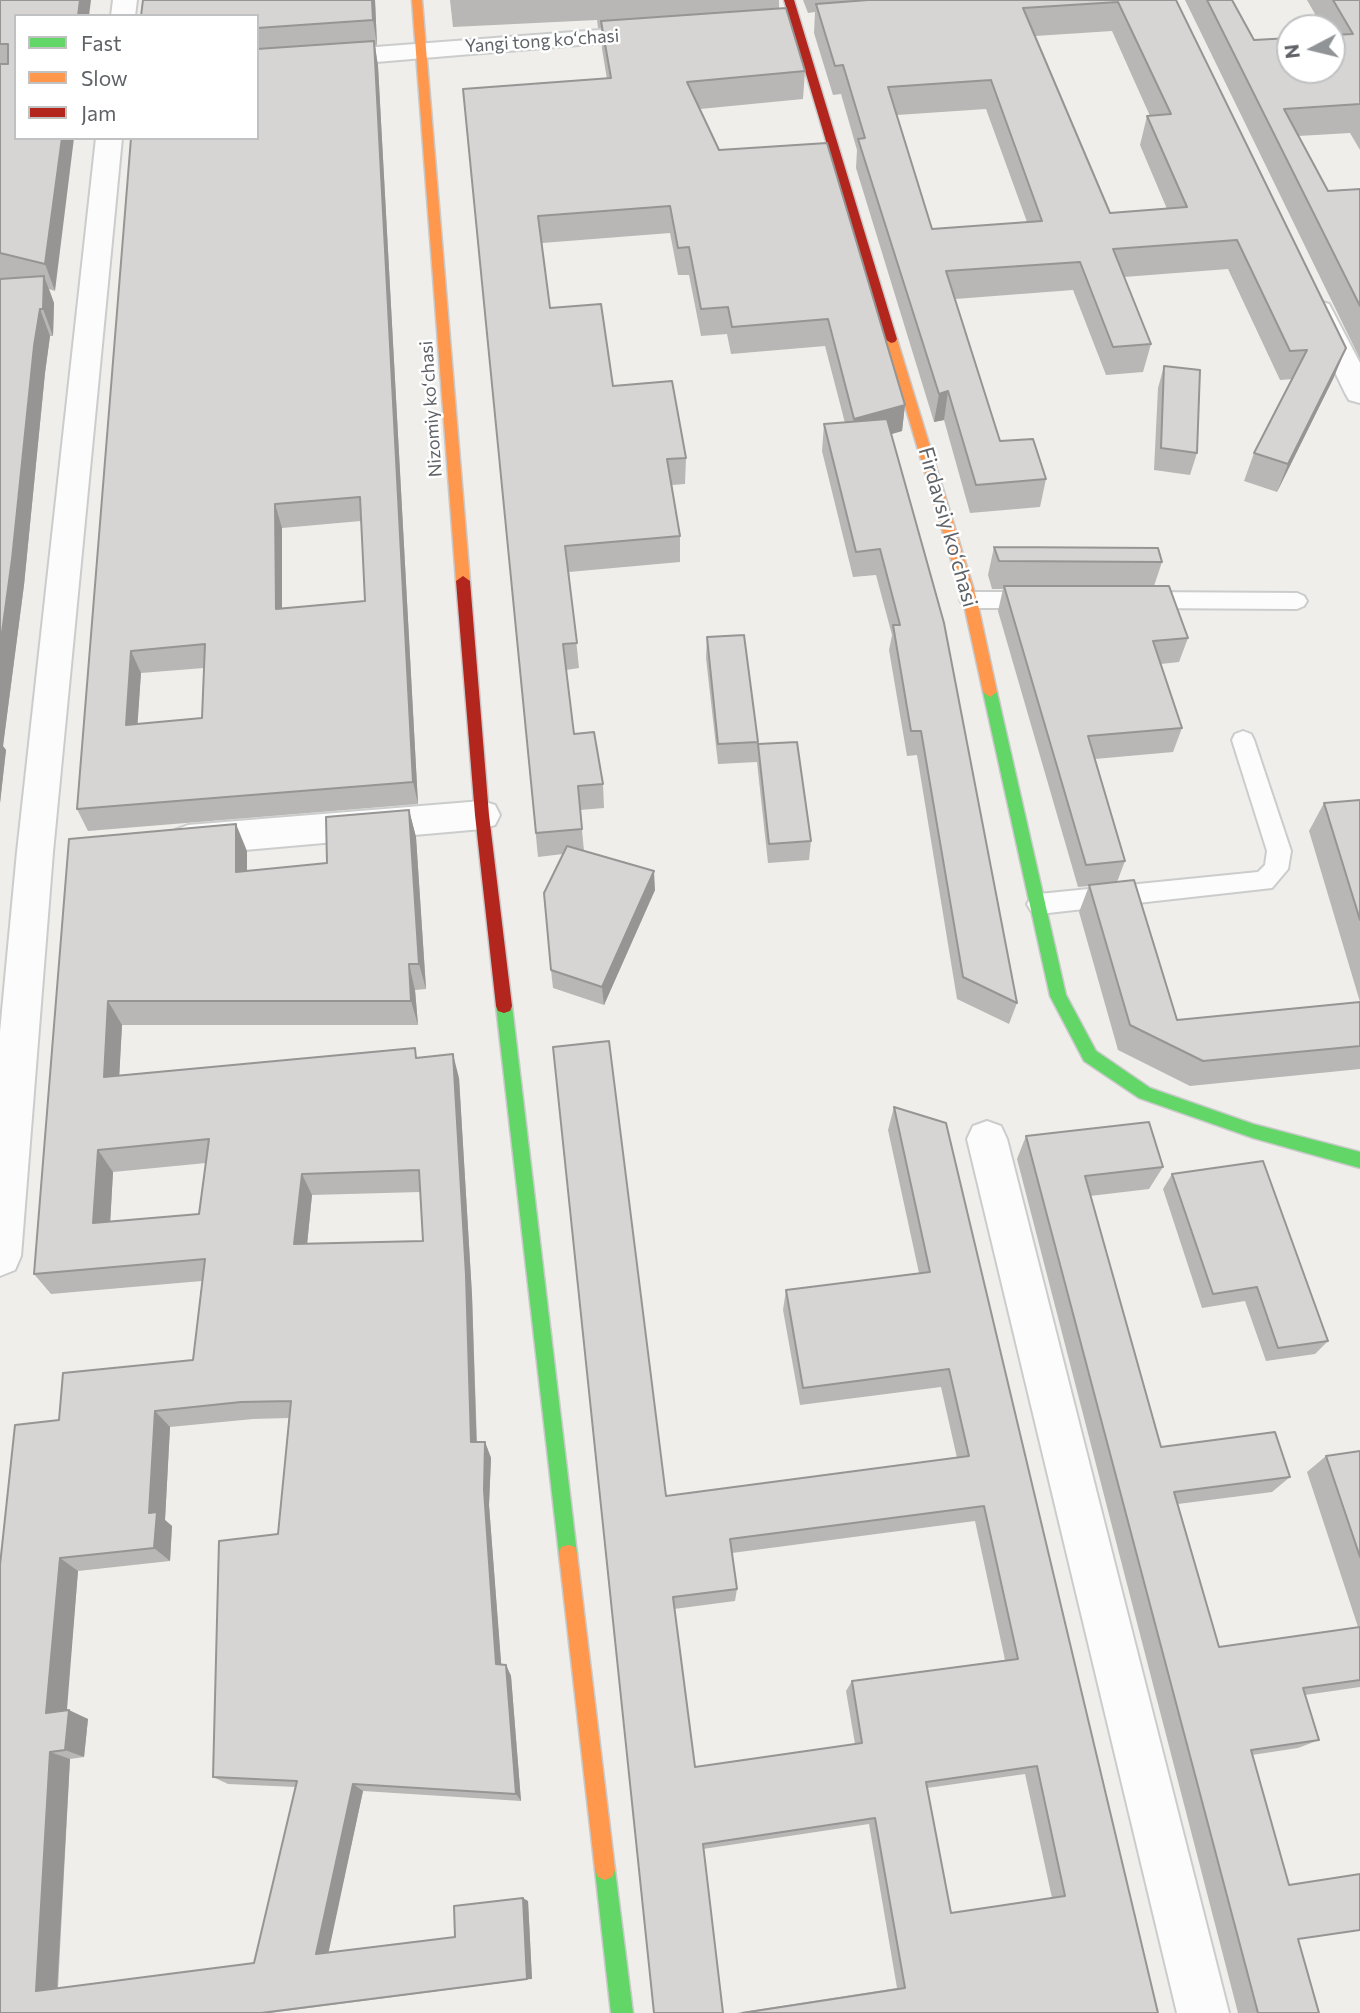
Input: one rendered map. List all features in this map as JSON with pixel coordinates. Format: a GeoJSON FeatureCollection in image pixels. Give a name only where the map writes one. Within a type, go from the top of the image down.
{"type":"FeatureCollection","features":[{"type":"Feature","properties":{"kind":"street","name":"Nizomiy koʻchasi"},"geometry":{"type":"LineString","coordinates":[[417,0],[482,815],[622,2013]]}},
{"type":"Feature","properties":{"kind":"street"},"geometry":{"type":"LineString","coordinates":[[768,24],[792,11],[824,20]]}},
{"type":"Feature","properties":{"kind":"street","name":"Firdavsiy koʻchasi"},"geometry":{"type":"LineString","coordinates":[[792,11],[970,600],[1058,996],[1090,1056],[1145,1093],[1252,1131],[1360,1160]]}},
{"type":"Feature","properties":{"kind":"street","name":"Yangi tong koʻchasi"},"geometry":{"type":"LineString","coordinates":[[259,64],[672,32]]}},
{"type":"Feature","properties":{"kind":"street"},"geometry":{"type":"LineString","coordinates":[[0,1256],[49,851],[109,140]]}},
{"type":"Feature","properties":{"kind":"street"},"geometry":{"type":"LineString","coordinates":[[1310,290],[1360,393]]}},
{"type":"Feature","properties":{"kind":"street"},"geometry":{"type":"LineString","coordinates":[[157,842],[482,815]]}},
{"type":"Feature","properties":{"kind":"street"},"geometry":{"type":"LineString","coordinates":[[987,1139],[1203,2013]]}},
{"type":"Feature","properties":{"kind":"lane"},"geometry":{"type":"LineString","coordinates":[[970,600],[1052,600]]}},
{"type":"Feature","properties":{"kind":"lane"},"geometry":{"type":"LineString","coordinates":[[1120,600],[1297,601]]}},
{"type":"Feature","properties":{"kind":"lane"},"geometry":{"type":"LineString","coordinates":[[1039,904],[1264,881],[1276,869],[1279,851],[1243,740]]}},
{"type":"Feature","properties":{"kind":"building"},"geometry":{"type":"Polygon","coordinates":[[[0,0],[80,0],[78,14],[14,14],[14,140],[62,140],[45,264],[0,253],[0,64],[8,64],[8,44],[0,44],[0,0]]]}},
{"type":"Feature","properties":{"kind":"building"},"geometry":{"type":"Polygon","coordinates":[[[143,0],[372,0],[373,20],[259,28],[259,14],[141,14],[143,0]]]}},
{"type":"Feature","properties":{"kind":"building"},"geometry":{"type":"Polygon","coordinates":[[[868,0],[1176,0],[1346,348],[1288,464],[1254,453],[1307,350],[1290,351],[1237,240],[1113,249],[1151,344],[1113,347],[1080,262],[946,271],[1000,441],[1033,439],[1046,479],[976,485],[948,391],[939,394],[858,139],[865,138],[843,65],[835,66],[816,4],[868,0]],[[1118,2],[1023,8],[1110,213],[1187,207],[1147,116],[1171,114],[1118,2]],[[991,80],[888,87],[932,229],[1042,221],[991,80]]]}},
{"type":"Feature","properties":{"kind":"building"},"geometry":{"type":"Polygon","coordinates":[[[1207,0],[1232,0],[1254,40],[1276,39],[1276,84],[1346,84],[1346,34],[1353,34],[1346,22],[1346,14],[1341,14],[1333,0],[1360,0],[1360,104],[1284,109],[1328,191],[1360,189],[1360,306],[1207,0]]]}},
{"type":"Feature","properties":{"kind":"building"},"geometry":{"type":"Polygon","coordinates":[[[786,8],[805,71],[687,82],[719,150],[827,143],[905,405],[854,419],[828,319],[732,327],[728,307],[701,309],[689,247],[678,248],[670,206],[538,216],[550,308],[601,304],[613,386],[672,381],[686,458],[667,459],[680,536],[565,546],[577,643],[563,644],[574,734],[594,732],[603,784],[578,786],[582,829],[536,833],[463,89],[611,78],[601,21],[786,8]]]}},
{"type":"Feature","properties":{"kind":"building"},"geometry":{"type":"Polygon","coordinates":[[[374,41],[413,782],[77,809],[131,140],[259,140],[259,49],[374,41]],[[360,497],[275,504],[276,609],[365,601],[360,497]],[[205,644],[131,651],[126,725],[202,718],[205,644]]]}},
{"type":"Feature","properties":{"kind":"building"},"geometry":{"type":"Polygon","coordinates":[[[44,276],[43,309],[40,309],[34,346],[0,647],[0,279],[44,276]]]}},
{"type":"Feature","properties":{"kind":"building"},"geometry":{"type":"Polygon","coordinates":[[[1164,366],[1200,370],[1197,453],[1161,448],[1164,366]]]}},
{"type":"Feature","properties":{"kind":"building"},"geometry":{"type":"Polygon","coordinates":[[[887,419],[944,623],[1017,1003],[963,977],[921,731],[911,731],[893,625],[900,625],[880,549],[856,552],[824,424],[887,419]]]}},
{"type":"Feature","properties":{"kind":"building"},"geometry":{"type":"Polygon","coordinates":[[[994,547],[1158,548],[1162,562],[999,561],[994,547]]]}},
{"type":"Feature","properties":{"kind":"building"},"geometry":{"type":"Polygon","coordinates":[[[1004,586],[1169,586],[1188,638],[1153,641],[1182,728],[1088,736],[1125,861],[1086,865],[1004,586]]]}},
{"type":"Feature","properties":{"kind":"building"},"geometry":{"type":"Polygon","coordinates":[[[744,635],[758,742],[718,744],[707,637],[744,635]]]}},
{"type":"Feature","properties":{"kind":"building"},"geometry":{"type":"Polygon","coordinates":[[[797,742],[811,841],[769,844],[758,744],[797,742]]]}},
{"type":"Feature","properties":{"kind":"building"},"geometry":{"type":"Polygon","coordinates":[[[1360,800],[1360,920],[1324,803],[1360,800]]]}},
{"type":"Feature","properties":{"kind":"building"},"geometry":{"type":"Polygon","coordinates":[[[409,810],[419,964],[409,964],[411,1001],[108,1001],[104,1077],[415,1048],[416,1058],[453,1054],[466,1275],[471,1442],[485,1442],[484,1490],[496,1664],[506,1665],[516,1794],[353,1784],[316,1954],[455,1937],[454,1906],[523,1898],[527,1979],[261,2013],[0,2013],[0,1565],[15,1425],[59,1420],[63,1373],[193,1360],[205,1259],[34,1274],[69,839],[236,824],[236,872],[327,863],[326,817],[409,810]],[[209,1139],[98,1150],[93,1223],[199,1214],[209,1139]],[[419,1170],[302,1174],[294,1244],[423,1241],[419,1170]],[[291,1401],[241,1402],[155,1411],[149,1513],[157,1512],[154,1548],[60,1558],[46,1713],[69,1710],[65,1750],[50,1752],[36,1991],[254,1963],[297,1781],[213,1777],[219,1541],[278,1534],[291,1401]]]}},
{"type":"Feature","properties":{"kind":"building"},"geometry":{"type":"Polygon","coordinates":[[[567,846],[654,871],[602,987],[551,970],[544,893],[567,846]]]}},
{"type":"Feature","properties":{"kind":"building"},"geometry":{"type":"Polygon","coordinates":[[[1134,880],[1177,1020],[1360,1002],[1360,1046],[1203,1061],[1130,1025],[1089,885],[1134,880]]]}},
{"type":"Feature","properties":{"kind":"building"},"geometry":{"type":"Polygon","coordinates":[[[609,1041],[666,1496],[969,1456],[949,1369],[803,1388],[786,1290],[930,1272],[894,1107],[946,1123],[1158,2013],[742,2013],[905,1988],[875,1818],[703,1844],[723,2013],[654,2013],[553,1047],[609,1041]],[[984,1506],[730,1539],[737,1589],[673,1597],[695,1767],[862,1743],[852,1681],[1018,1659],[984,1506]],[[1037,1766],[926,1782],[951,1913],[1065,1896],[1037,1766]]]}},
{"type":"Feature","properties":{"kind":"building"},"geometry":{"type":"Polygon","coordinates":[[[1149,1122],[1163,1167],[1085,1176],[1161,1447],[1275,1432],[1290,1477],[1174,1492],[1219,1647],[1360,1627],[1360,1680],[1303,1688],[1319,1740],[1251,1750],[1289,1885],[1360,1874],[1360,1930],[1298,1939],[1319,2013],[1258,2013],[1026,1136],[1149,1122]]]}},
{"type":"Feature","properties":{"kind":"building"},"geometry":{"type":"Polygon","coordinates":[[[1263,1161],[1328,1341],[1278,1348],[1257,1287],[1213,1294],[1172,1174],[1263,1161]]]}},
{"type":"Feature","properties":{"kind":"building"},"geometry":{"type":"Polygon","coordinates":[[[1360,1451],[1360,1557],[1326,1456],[1360,1451]]]}},
{"type":"Feature","properties":{"kind":"traffic: fast"},"geometry":{"type":"LineString","coordinates":[[990,692],[1058,996],[1090,1056],[1145,1093],[1253,1131],[1360,1160]]}},
{"type":"Feature","properties":{"kind":"traffic: fast"},"geometry":{"type":"LineString","coordinates":[[504,1006],[568,1554]]}},
{"type":"Feature","properties":{"kind":"traffic: fast"},"geometry":{"type":"LineString","coordinates":[[605,1870],[622,2013]]}},
{"type":"Feature","properties":{"kind":"traffic: slow"},"geometry":{"type":"LineString","coordinates":[[417,0],[463,581]]}},
{"type":"Feature","properties":{"kind":"traffic: slow"},"geometry":{"type":"LineString","coordinates":[[891,339],[970,600],[990,692]]}},
{"type":"Feature","properties":{"kind":"traffic: slow"},"geometry":{"type":"LineString","coordinates":[[568,1554],[605,1870]]}},
{"type":"Feature","properties":{"kind":"traffic: jam"},"geometry":{"type":"LineString","coordinates":[[789,0],[891,339]]}},
{"type":"Feature","properties":{"kind":"traffic: jam"},"geometry":{"type":"LineString","coordinates":[[463,581],[482,815],[504,1006]]}}]}
